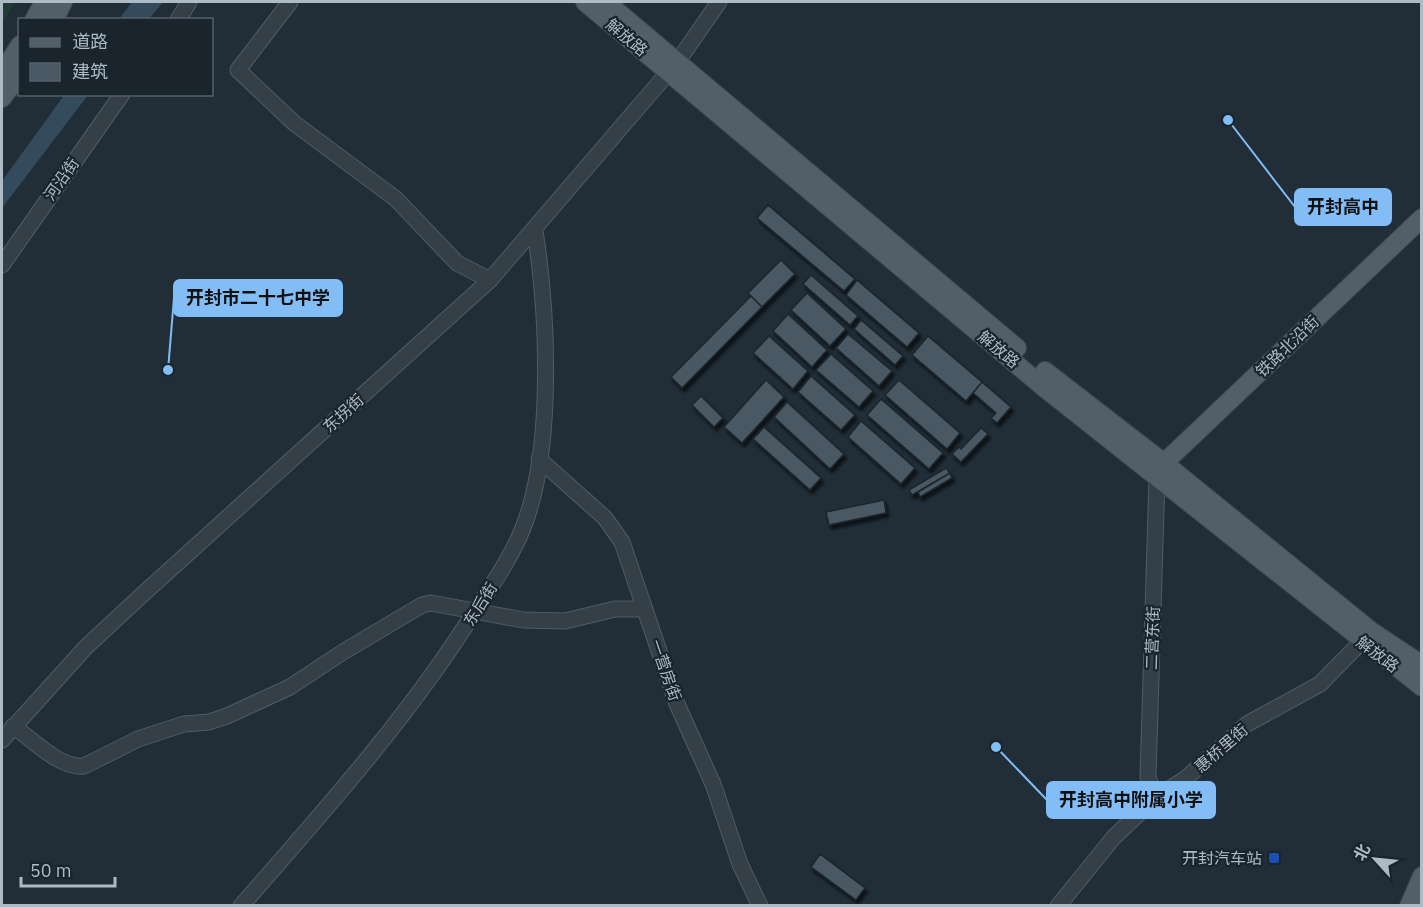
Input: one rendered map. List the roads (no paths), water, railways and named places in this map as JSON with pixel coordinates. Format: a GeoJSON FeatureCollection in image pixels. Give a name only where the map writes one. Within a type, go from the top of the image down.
{"type":"FeatureCollection","features":[{"type":"Feature","properties":{"kind":"main road"},"geometry":{"type":"LineString","coordinates":[[35,18],[44,2]]}},
{"type":"Feature","properties":{"kind":"main road"},"geometry":{"type":"LineString","coordinates":[[55,18],[63,2]]}},
{"type":"Feature","properties":{"kind":"main road","name":"解放路"},"geometry":{"type":"LineString","coordinates":[[585,2],[673,67]]}},
{"type":"Feature","properties":{"kind":"main road","name":"解放路"},"geometry":{"type":"LineString","coordinates":[[606,2],[673,67],[1047,390],[1161,470],[1367,637],[1422,687]]}},
{"type":"Feature","properties":{"kind":"main road"},"geometry":{"type":"LineString","coordinates":[[2,73],[18,48]]}},
{"type":"Feature","properties":{"kind":"main road"},"geometry":{"type":"LineString","coordinates":[[2,98],[18,77]]}},
{"type":"Feature","properties":{"kind":"main road","name":"铁路北沿街"},"geometry":{"type":"LineString","coordinates":[[1161,470],[1422,218]]}},
{"type":"Feature","properties":{"kind":"main road","name":"解放路"},"geometry":{"type":"LineString","coordinates":[[1367,637],[1422,665]]}},
{"type":"Feature","properties":{"kind":"main road"},"geometry":{"type":"LineString","coordinates":[[1409,906],[1422,876]]}},
{"type":"Feature","properties":{"kind":"street"},"geometry":{"type":"LineString","coordinates":[[179,18],[189,2]]}},
{"type":"Feature","properties":{"kind":"street"},"geometry":{"type":"LineString","coordinates":[[290,2],[238,70],[294,123],[396,199],[457,263],[490,280]]}},
{"type":"Feature","properties":{"kind":"street","name":"东拐街"},"geometry":{"type":"LineString","coordinates":[[2,740],[86,647],[490,280],[535,231],[673,67],[718,2]]}},
{"type":"Feature","properties":{"kind":"street","name":"河沿街"},"geometry":{"type":"LineString","coordinates":[[2,265],[121,96]]}},
{"type":"Feature","properties":{"kind":"street","name":"东后街"},"geometry":{"type":"LineString","coordinates":[[241,906],[314,825],[366,758],[398,723],[475,611],[522,529],[539,459],[545,346],[542,276],[535,231]]}},
{"type":"Feature","properties":{"kind":"street","name":"一营房街"},"geometry":{"type":"LineString","coordinates":[[539,459],[605,518],[617,534],[677,704],[713,784],[740,864],[760,906]]}},
{"type":"Feature","properties":{"kind":"street","name":"二营东街"},"geometry":{"type":"LineString","coordinates":[[1155,798],[1148,777],[1161,470]]}},
{"type":"Feature","properties":{"kind":"street"},"geometry":{"type":"LineString","coordinates":[[13,726],[70,764],[77,766],[91,764],[138,739],[184,724],[218,719],[290,687],[422,605],[431,603],[523,620],[565,621],[615,609],[645,609]]}},
{"type":"Feature","properties":{"kind":"street","name":"惠桥里街"},"geometry":{"type":"LineString","coordinates":[[1058,906],[1114,837],[1155,798],[1185,779],[1246,724],[1320,684],[1367,637]]}},
{"type":"Feature","properties":{"kind":"water"},"geometry":{"type":"Polygon","coordinates":[[[132,2],[163,2],[150,18],[120,18],[132,2]]]}},
{"type":"Feature","properties":{"kind":"water"},"geometry":{"type":"Polygon","coordinates":[[[64,96],[87,96],[2,208],[2,181],[64,96]]]}},
{"type":"Feature","properties":{"kind":"place","name":"开封高中"},"geometry":{"type":"Point","coordinates":[1228,120]}},
{"type":"Feature","properties":{"kind":"place","name":"开封市二十七中学"},"geometry":{"type":"Point","coordinates":[168,370]}},
{"type":"Feature","properties":{"kind":"place","name":"开封高中附属小学"},"geometry":{"type":"Point","coordinates":[996,747]}},
{"type":"Feature","properties":{"kind":"place","name":"开封汽车站"},"geometry":{"type":"Point","coordinates":[1274,858]}}]}
